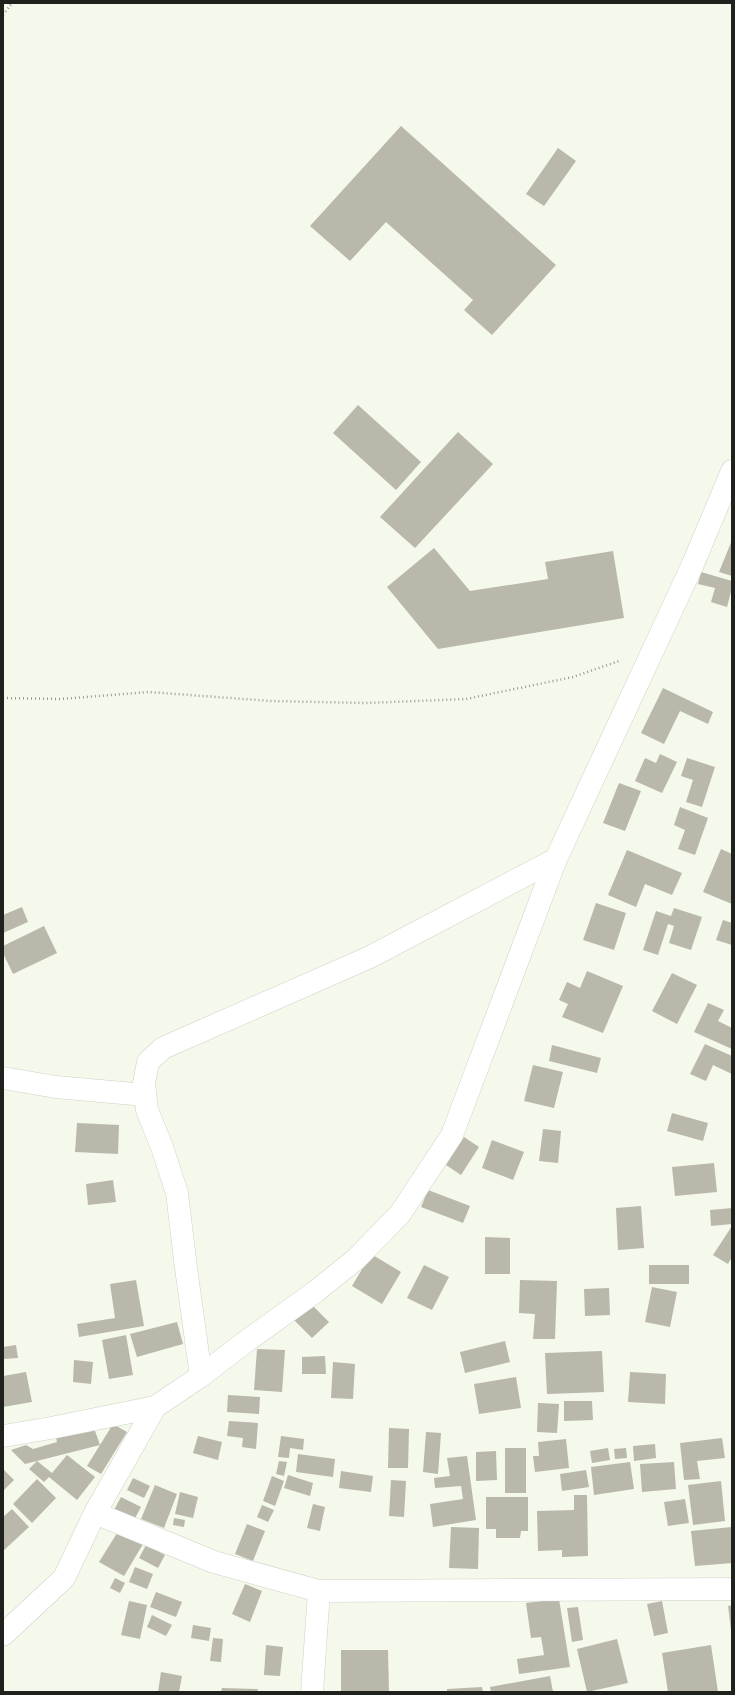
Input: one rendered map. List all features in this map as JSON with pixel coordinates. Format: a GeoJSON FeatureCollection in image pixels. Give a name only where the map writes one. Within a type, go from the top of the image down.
{"type":"FeatureCollection","features":[{"type":"Feature","properties":{"kind":"street"},"geometry":{"type":"LineString","coordinates":[[3,1436],[155,1407],[201,1376],[315,1292],[356,1259],[400,1214],[452,1135],[556,859],[693,564],[732,472]]}},
{"type":"Feature","properties":{"kind":"street"},"geometry":{"type":"LineString","coordinates":[[201,1376],[177,1193],[162,1147],[147,1110],[144,1083],[148,1062],[163,1048],[370,957],[556,859]]}},
{"type":"Feature","properties":{"kind":"street"},"geometry":{"type":"LineString","coordinates":[[3,1078],[56,1087],[145,1095]]}},
{"type":"Feature","properties":{"kind":"street"},"geometry":{"type":"LineString","coordinates":[[3,1635],[64,1578],[94,1514],[155,1407]]}},
{"type":"Feature","properties":{"kind":"street"},"geometry":{"type":"LineString","coordinates":[[94,1514],[214,1562],[319,1591],[732,1589]]}},
{"type":"Feature","properties":{"kind":"street"},"geometry":{"type":"LineString","coordinates":[[312,1692],[319,1591]]}},
{"type":"Feature","properties":{"kind":"path"},"geometry":{"type":"LineString","coordinates":[[3,15],[12,3]]}},
{"type":"Feature","properties":{"kind":"path"},"geometry":{"type":"LineString","coordinates":[[3,698],[61,699],[149,692],[271,701],[366,703],[466,699],[573,677],[654,649]]}},
{"type":"Feature","properties":{"kind":"building"},"geometry":{"type":"Polygon","coordinates":[[[401,126],[556,265],[492,335],[464,310],[473,300],[386,222],[350,261],[310,226],[401,126]]]}},
{"type":"Feature","properties":{"kind":"building"},"geometry":{"type":"Polygon","coordinates":[[[558,148],[576,161],[544,206],[526,194],[558,148]]]}},
{"type":"Feature","properties":{"kind":"building"},"geometry":{"type":"Polygon","coordinates":[[[358,405],[421,462],[396,490],[333,433],[358,405]]]}},
{"type":"Feature","properties":{"kind":"building"},"geometry":{"type":"Polygon","coordinates":[[[458,432],[493,464],[415,548],[380,517],[458,432]]]}},
{"type":"Feature","properties":{"kind":"building"},"geometry":{"type":"Polygon","coordinates":[[[732,540],[732,576],[719,572],[732,540]]]}},
{"type":"Feature","properties":{"kind":"building"},"geometry":{"type":"Polygon","coordinates":[[[434,548],[470,591],[548,579],[545,562],[613,551],[624,618],[438,649],[387,587],[434,548]]]}},
{"type":"Feature","properties":{"kind":"building"},"geometry":{"type":"Polygon","coordinates":[[[701,572],[732,581],[732,588],[727,607],[711,602],[715,588],[698,584],[701,572]]]}},
{"type":"Feature","properties":{"kind":"building"},"geometry":{"type":"Polygon","coordinates":[[[663,688],[713,712],[708,724],[680,711],[664,744],[641,733],[663,688]]]}},
{"type":"Feature","properties":{"kind":"building"},"geometry":{"type":"Polygon","coordinates":[[[660,754],[677,762],[662,793],[635,781],[645,758],[656,763],[660,754]]]}},
{"type":"Feature","properties":{"kind":"building"},"geometry":{"type":"Polygon","coordinates":[[[687,758],[715,767],[702,807],[686,802],[693,780],[681,776],[687,758]]]}},
{"type":"Feature","properties":{"kind":"building"},"geometry":{"type":"Polygon","coordinates":[[[619,783],[641,791],[625,831],[603,823],[619,783]]]}},
{"type":"Feature","properties":{"kind":"building"},"geometry":{"type":"Polygon","coordinates":[[[680,807],[708,818],[695,855],[678,849],[685,830],[674,825],[680,807]]]}},
{"type":"Feature","properties":{"kind":"building"},"geometry":{"type":"Polygon","coordinates":[[[721,849],[732,854],[732,904],[703,892],[721,849]]]}},
{"type":"Feature","properties":{"kind":"building"},"geometry":{"type":"Polygon","coordinates":[[[627,850],[682,873],[672,895],[645,884],[636,907],[608,895],[627,850]]]}},
{"type":"Feature","properties":{"kind":"building"},"geometry":{"type":"Polygon","coordinates":[[[596,903],[626,913],[614,950],[583,940],[596,903]]]}},
{"type":"Feature","properties":{"kind":"building"},"geometry":{"type":"Polygon","coordinates":[[[22,907],[28,922],[3,933],[3,915],[22,907]]]}},
{"type":"Feature","properties":{"kind":"building"},"geometry":{"type":"Polygon","coordinates":[[[674,908],[702,917],[691,950],[669,943],[674,926],[668,924],[658,955],[643,950],[656,911],[671,916],[674,908]]]}},
{"type":"Feature","properties":{"kind":"building"},"geometry":{"type":"Polygon","coordinates":[[[723,920],[732,923],[732,945],[716,940],[723,920]]]}},
{"type":"Feature","properties":{"kind":"building"},"geometry":{"type":"Polygon","coordinates":[[[44,926],[57,953],[13,974],[3,953],[3,946],[44,926]]]}},
{"type":"Feature","properties":{"kind":"building"},"geometry":{"type":"Polygon","coordinates":[[[587,971],[623,986],[603,1033],[562,1017],[568,1004],[559,1000],[567,982],[580,988],[587,971]]]}},
{"type":"Feature","properties":{"kind":"building"},"geometry":{"type":"Polygon","coordinates":[[[672,973],[697,985],[677,1024],[652,1011],[672,973]]]}},
{"type":"Feature","properties":{"kind":"building"},"geometry":{"type":"Polygon","coordinates":[[[708,1003],[724,1010],[718,1021],[732,1028],[732,1049],[694,1032],[708,1003]]]}},
{"type":"Feature","properties":{"kind":"building"},"geometry":{"type":"Polygon","coordinates":[[[705,1044],[732,1056],[732,1074],[713,1065],[706,1081],[690,1074],[705,1044]]]}},
{"type":"Feature","properties":{"kind":"building"},"geometry":{"type":"Polygon","coordinates":[[[552,1045],[601,1058],[597,1073],[549,1061],[552,1045]]]}},
{"type":"Feature","properties":{"kind":"building"},"geometry":{"type":"Polygon","coordinates":[[[533,1065],[563,1072],[554,1108],[524,1101],[533,1065]]]}},
{"type":"Feature","properties":{"kind":"building"},"geometry":{"type":"Polygon","coordinates":[[[672,1113],[708,1123],[703,1141],[667,1131],[672,1113]]]}},
{"type":"Feature","properties":{"kind":"building"},"geometry":{"type":"Polygon","coordinates":[[[77,1123],[119,1125],[118,1154],[75,1152],[77,1123]]]}},
{"type":"Feature","properties":{"kind":"building"},"geometry":{"type":"Polygon","coordinates":[[[543,1129],[561,1131],[558,1163],[539,1161],[543,1129]]]}},
{"type":"Feature","properties":{"kind":"building"},"geometry":{"type":"Polygon","coordinates":[[[464,1137],[479,1147],[461,1175],[446,1165],[464,1137]]]}},
{"type":"Feature","properties":{"kind":"building"},"geometry":{"type":"Polygon","coordinates":[[[492,1140],[524,1152],[513,1180],[482,1168],[492,1140]]]}},
{"type":"Feature","properties":{"kind":"building"},"geometry":{"type":"Polygon","coordinates":[[[714,1163],[717,1192],[675,1196],[672,1167],[714,1163]]]}},
{"type":"Feature","properties":{"kind":"building"},"geometry":{"type":"Polygon","coordinates":[[[113,1180],[116,1202],[88,1205],[86,1184],[113,1180]]]}},
{"type":"Feature","properties":{"kind":"building"},"geometry":{"type":"Polygon","coordinates":[[[428,1190],[470,1206],[463,1223],[421,1207],[428,1190]]]}},
{"type":"Feature","properties":{"kind":"building"},"geometry":{"type":"Polygon","coordinates":[[[641,1206],[644,1248],[618,1250],[616,1208],[641,1206]]]}},
{"type":"Feature","properties":{"kind":"building"},"geometry":{"type":"Polygon","coordinates":[[[732,1208],[732,1224],[711,1226],[710,1210],[732,1208]]]}},
{"type":"Feature","properties":{"kind":"building"},"geometry":{"type":"Polygon","coordinates":[[[732,1226],[732,1257],[728,1264],[713,1255],[732,1226]]]}},
{"type":"Feature","properties":{"kind":"building"},"geometry":{"type":"Polygon","coordinates":[[[485,1237],[510,1238],[510,1274],[485,1274],[485,1237]]]}},
{"type":"Feature","properties":{"kind":"building"},"geometry":{"type":"Polygon","coordinates":[[[371,1254],[401,1272],[382,1304],[352,1286],[371,1254]]]}},
{"type":"Feature","properties":{"kind":"building"},"geometry":{"type":"Polygon","coordinates":[[[424,1265],[449,1277],[432,1310],[407,1298],[424,1265]]]}},
{"type":"Feature","properties":{"kind":"building"},"geometry":{"type":"Polygon","coordinates":[[[649,1265],[689,1265],[689,1284],[649,1284],[649,1265]]]}},
{"type":"Feature","properties":{"kind":"building"},"geometry":{"type":"Polygon","coordinates":[[[136,1280],[144,1326],[79,1337],[77,1324],[115,1318],[110,1284],[136,1280]]]}},
{"type":"Feature","properties":{"kind":"building"},"geometry":{"type":"Polygon","coordinates":[[[520,1280],[557,1281],[555,1339],[533,1339],[535,1314],[519,1313],[520,1280]]]}},
{"type":"Feature","properties":{"kind":"building"},"geometry":{"type":"Polygon","coordinates":[[[652,1287],[677,1292],[670,1327],[645,1322],[652,1287]]]}},
{"type":"Feature","properties":{"kind":"building"},"geometry":{"type":"Polygon","coordinates":[[[609,1288],[610,1315],[585,1316],[584,1289],[609,1288]]]}},
{"type":"Feature","properties":{"kind":"building"},"geometry":{"type":"Polygon","coordinates":[[[309,1302],[329,1322],[312,1338],[292,1318],[309,1302]]]}},
{"type":"Feature","properties":{"kind":"building"},"geometry":{"type":"Polygon","coordinates":[[[177,1322],[183,1344],[137,1357],[130,1334],[177,1322]]]}},
{"type":"Feature","properties":{"kind":"building"},"geometry":{"type":"Polygon","coordinates":[[[126,1335],[133,1375],[109,1379],[102,1340],[126,1335]]]}},
{"type":"Feature","properties":{"kind":"building"},"geometry":{"type":"Polygon","coordinates":[[[505,1341],[510,1362],[465,1373],[460,1352],[505,1341]]]}},
{"type":"Feature","properties":{"kind":"building"},"geometry":{"type":"Polygon","coordinates":[[[16,1345],[18,1358],[3,1359],[3,1347],[16,1345]]]}},
{"type":"Feature","properties":{"kind":"building"},"geometry":{"type":"Polygon","coordinates":[[[257,1349],[285,1350],[282,1392],[254,1390],[257,1349]]]}},
{"type":"Feature","properties":{"kind":"building"},"geometry":{"type":"Polygon","coordinates":[[[602,1351],[604,1392],[547,1394],[545,1353],[602,1351]]]}},
{"type":"Feature","properties":{"kind":"building"},"geometry":{"type":"Polygon","coordinates":[[[325,1356],[326,1374],[302,1374],[302,1357],[325,1356]]]}},
{"type":"Feature","properties":{"kind":"building"},"geometry":{"type":"Polygon","coordinates":[[[74,1360],[93,1362],[91,1384],[73,1382],[74,1360]]]}},
{"type":"Feature","properties":{"kind":"building"},"geometry":{"type":"Polygon","coordinates":[[[333,1362],[355,1364],[353,1399],[331,1398],[333,1362]]]}},
{"type":"Feature","properties":{"kind":"building"},"geometry":{"type":"Polygon","coordinates":[[[26,1372],[32,1402],[3,1407],[3,1376],[26,1372]]]}},
{"type":"Feature","properties":{"kind":"building"},"geometry":{"type":"Polygon","coordinates":[[[630,1372],[666,1374],[665,1404],[628,1402],[630,1372]]]}},
{"type":"Feature","properties":{"kind":"building"},"geometry":{"type":"Polygon","coordinates":[[[516,1377],[521,1408],[479,1414],[474,1384],[516,1377]]]}},
{"type":"Feature","properties":{"kind":"building"},"geometry":{"type":"Polygon","coordinates":[[[228,1395],[260,1397],[259,1414],[227,1412],[228,1395]]]}},
{"type":"Feature","properties":{"kind":"building"},"geometry":{"type":"Polygon","coordinates":[[[564,1401],[592,1401],[593,1420],[564,1421],[564,1401]]]}},
{"type":"Feature","properties":{"kind":"building"},"geometry":{"type":"Polygon","coordinates":[[[538,1403],[559,1404],[557,1433],[537,1432],[538,1403]]]}},
{"type":"Feature","properties":{"kind":"building"},"geometry":{"type":"Polygon","coordinates":[[[229,1421],[258,1423],[256,1449],[242,1447],[243,1438],[227,1436],[229,1421]]]}},
{"type":"Feature","properties":{"kind":"building"},"geometry":{"type":"Polygon","coordinates":[[[113,1424],[127,1432],[101,1474],[87,1466],[113,1424]]]}},
{"type":"Feature","properties":{"kind":"building"},"geometry":{"type":"Polygon","coordinates":[[[94,1428],[100,1445],[25,1464],[11,1450],[26,1445],[33,1449],[57,1442],[56,1437],[94,1428]]]}},
{"type":"Feature","properties":{"kind":"building"},"geometry":{"type":"Polygon","coordinates":[[[389,1428],[409,1429],[408,1468],[388,1468],[389,1428]]]}},
{"type":"Feature","properties":{"kind":"building"},"geometry":{"type":"Polygon","coordinates":[[[426,1432],[441,1433],[438,1474],[423,1472],[426,1432]]]}},
{"type":"Feature","properties":{"kind":"building"},"geometry":{"type":"Polygon","coordinates":[[[198,1436],[222,1442],[218,1460],[193,1453],[198,1436]]]}},
{"type":"Feature","properties":{"kind":"building"},"geometry":{"type":"Polygon","coordinates":[[[281,1436],[304,1439],[303,1450],[290,1448],[289,1458],[278,1457],[281,1436]]]}},
{"type":"Feature","properties":{"kind":"building"},"geometry":{"type":"Polygon","coordinates":[[[722,1438],[725,1458],[697,1461],[700,1479],[684,1480],[680,1443],[722,1438]]]}},
{"type":"Feature","properties":{"kind":"building"},"geometry":{"type":"Polygon","coordinates":[[[566,1439],[569,1468],[535,1472],[533,1456],[539,1456],[538,1442],[566,1439]]]}},
{"type":"Feature","properties":{"kind":"building"},"geometry":{"type":"Polygon","coordinates":[[[655,1444],[656,1458],[634,1461],[633,1446],[655,1444]]]}},
{"type":"Feature","properties":{"kind":"building"},"geometry":{"type":"Polygon","coordinates":[[[505,1448],[526,1448],[526,1493],[505,1493],[505,1448]]]}},
{"type":"Feature","properties":{"kind":"building"},"geometry":{"type":"Polygon","coordinates":[[[608,1448],[610,1460],[592,1463],[590,1451],[608,1448]]]}},
{"type":"Feature","properties":{"kind":"building"},"geometry":{"type":"Polygon","coordinates":[[[626,1448],[627,1458],[615,1459],[614,1449],[626,1448]]]}},
{"type":"Feature","properties":{"kind":"building"},"geometry":{"type":"Polygon","coordinates":[[[496,1451],[497,1480],[476,1481],[476,1452],[496,1451]]]}},
{"type":"Feature","properties":{"kind":"building"},"geometry":{"type":"Polygon","coordinates":[[[298,1454],[335,1459],[333,1477],[296,1472],[298,1454]]]}},
{"type":"Feature","properties":{"kind":"building"},"geometry":{"type":"Polygon","coordinates":[[[67,1455],[95,1477],[77,1500],[49,1477],[44,1482],[29,1469],[37,1461],[52,1473],[67,1455]]]}},
{"type":"Feature","properties":{"kind":"building"},"geometry":{"type":"Polygon","coordinates":[[[467,1456],[476,1520],[433,1527],[430,1504],[463,1499],[461,1486],[435,1488],[434,1478],[450,1476],[447,1458],[467,1456]]]}},
{"type":"Feature","properties":{"kind":"building"},"geometry":{"type":"Polygon","coordinates":[[[279,1461],[287,1462],[284,1476],[276,1474],[279,1461]]]}},
{"type":"Feature","properties":{"kind":"building"},"geometry":{"type":"Polygon","coordinates":[[[630,1462],[634,1489],[594,1495],[591,1467],[630,1462]]]}},
{"type":"Feature","properties":{"kind":"building"},"geometry":{"type":"Polygon","coordinates":[[[674,1462],[676,1489],[642,1492],[640,1464],[674,1462]]]}},
{"type":"Feature","properties":{"kind":"building"},"geometry":{"type":"Polygon","coordinates":[[[3,1469],[14,1480],[4,1490],[3,1489],[3,1469]]]}},
{"type":"Feature","properties":{"kind":"building"},"geometry":{"type":"Polygon","coordinates":[[[586,1470],[589,1487],[562,1491],[560,1474],[586,1470]]]}},
{"type":"Feature","properties":{"kind":"building"},"geometry":{"type":"Polygon","coordinates":[[[341,1471],[373,1476],[371,1492],[339,1488],[341,1471]]]}},
{"type":"Feature","properties":{"kind":"building"},"geometry":{"type":"Polygon","coordinates":[[[288,1475],[313,1483],[310,1496],[284,1488],[288,1475]]]}},
{"type":"Feature","properties":{"kind":"building"},"geometry":{"type":"Polygon","coordinates":[[[272,1476],[284,1481],[275,1506],[263,1501],[272,1476]]]}},
{"type":"Feature","properties":{"kind":"building"},"geometry":{"type":"Polygon","coordinates":[[[133,1478],[150,1486],[144,1498],[127,1490],[133,1478]]]}},
{"type":"Feature","properties":{"kind":"building"},"geometry":{"type":"Polygon","coordinates":[[[37,1479],[56,1498],[32,1523],[13,1504],[37,1479]]]}},
{"type":"Feature","properties":{"kind":"building"},"geometry":{"type":"Polygon","coordinates":[[[391,1480],[406,1481],[404,1517],[389,1516],[391,1480]]]}},
{"type":"Feature","properties":{"kind":"building"},"geometry":{"type":"Polygon","coordinates":[[[721,1481],[725,1521],[693,1525],[688,1485],[721,1481]]]}},
{"type":"Feature","properties":{"kind":"building"},"geometry":{"type":"Polygon","coordinates":[[[155,1485],[177,1494],[164,1528],[141,1519],[155,1485]]]}},
{"type":"Feature","properties":{"kind":"building"},"geometry":{"type":"Polygon","coordinates":[[[180,1492],[198,1497],[193,1518],[175,1514],[180,1492]]]}},
{"type":"Feature","properties":{"kind":"building"},"geometry":{"type":"Polygon","coordinates":[[[574,1495],[587,1495],[588,1556],[562,1557],[562,1550],[538,1551],[537,1511],[574,1510],[574,1495]]]}},
{"type":"Feature","properties":{"kind":"building"},"geometry":{"type":"Polygon","coordinates":[[[121,1497],[141,1507],[134,1520],[114,1510],[121,1497]]]}},
{"type":"Feature","properties":{"kind":"building"},"geometry":{"type":"Polygon","coordinates":[[[486,1497],[528,1497],[528,1531],[521,1531],[520,1538],[496,1538],[496,1529],[486,1529],[486,1497]]]}},
{"type":"Feature","properties":{"kind":"building"},"geometry":{"type":"Polygon","coordinates":[[[685,1499],[689,1523],[668,1526],[664,1502],[685,1499]]]}},
{"type":"Feature","properties":{"kind":"building"},"geometry":{"type":"Polygon","coordinates":[[[313,1504],[325,1507],[320,1531],[307,1528],[313,1504]]]}},
{"type":"Feature","properties":{"kind":"building"},"geometry":{"type":"Polygon","coordinates":[[[262,1505],[274,1510],[268,1522],[257,1517],[262,1505]]]}},
{"type":"Feature","properties":{"kind":"building"},"geometry":{"type":"Polygon","coordinates":[[[12,1509],[29,1527],[3,1551],[3,1517],[12,1509]]]}},
{"type":"Feature","properties":{"kind":"building"},"geometry":{"type":"Polygon","coordinates":[[[174,1518],[185,1520],[184,1527],[173,1525],[174,1518]]]}},
{"type":"Feature","properties":{"kind":"building"},"geometry":{"type":"Polygon","coordinates":[[[247,1524],[265,1531],[253,1561],[235,1554],[247,1524]]]}},
{"type":"Feature","properties":{"kind":"building"},"geometry":{"type":"Polygon","coordinates":[[[451,1527],[479,1528],[478,1569],[449,1568],[451,1527]]]}},
{"type":"Feature","properties":{"kind":"building"},"geometry":{"type":"Polygon","coordinates":[[[732,1527],[732,1563],[695,1566],[691,1531],[732,1527]]]}},
{"type":"Feature","properties":{"kind":"building"},"geometry":{"type":"Polygon","coordinates":[[[119,1530],[143,1544],[124,1576],[99,1562],[119,1530]]]}},
{"type":"Feature","properties":{"kind":"building"},"geometry":{"type":"Polygon","coordinates":[[[146,1545],[165,1555],[158,1568],[139,1558],[146,1545]]]}},
{"type":"Feature","properties":{"kind":"building"},"geometry":{"type":"Polygon","coordinates":[[[135,1567],[153,1574],[147,1589],[129,1582],[135,1567]]]}},
{"type":"Feature","properties":{"kind":"building"},"geometry":{"type":"Polygon","coordinates":[[[115,1578],[125,1583],[120,1593],[110,1588],[115,1578]]]}},
{"type":"Feature","properties":{"kind":"building"},"geometry":{"type":"Polygon","coordinates":[[[245,1584],[262,1591],[250,1622],[232,1614],[245,1584]]]}},
{"type":"Feature","properties":{"kind":"building"},"geometry":{"type":"Polygon","coordinates":[[[156,1592],[182,1602],[176,1617],[150,1607],[156,1592]]]}},
{"type":"Feature","properties":{"kind":"building"},"geometry":{"type":"Polygon","coordinates":[[[559,1599],[570,1667],[519,1674],[517,1659],[544,1655],[541,1637],[531,1638],[526,1603],[559,1599]]]}},
{"type":"Feature","properties":{"kind":"building"},"geometry":{"type":"Polygon","coordinates":[[[129,1601],[147,1605],[140,1639],[121,1635],[129,1601]]]}},
{"type":"Feature","properties":{"kind":"building"},"geometry":{"type":"Polygon","coordinates":[[[662,1601],[668,1633],[654,1636],[647,1604],[662,1601]]]}},
{"type":"Feature","properties":{"kind":"building"},"geometry":{"type":"Polygon","coordinates":[[[732,1605],[732,1630],[731,1630],[728,1606],[732,1605]]]}},
{"type":"Feature","properties":{"kind":"building"},"geometry":{"type":"Polygon","coordinates":[[[578,1607],[583,1640],[572,1642],[567,1608],[578,1607]]]}},
{"type":"Feature","properties":{"kind":"building"},"geometry":{"type":"Polygon","coordinates":[[[152,1615],[172,1625],[166,1636],[147,1627],[152,1615]]]}},
{"type":"Feature","properties":{"kind":"building"},"geometry":{"type":"Polygon","coordinates":[[[193,1625],[211,1628],[209,1641],[191,1638],[193,1625]]]}},
{"type":"Feature","properties":{"kind":"building"},"geometry":{"type":"Polygon","coordinates":[[[213,1638],[223,1639],[221,1662],[210,1661],[213,1638]]]}},
{"type":"Feature","properties":{"kind":"building"},"geometry":{"type":"Polygon","coordinates":[[[617,1639],[628,1683],[587,1692],[577,1649],[617,1639]]]}},
{"type":"Feature","properties":{"kind":"building"},"geometry":{"type":"Polygon","coordinates":[[[266,1645],[283,1647],[280,1676],[264,1675],[266,1645]]]}},
{"type":"Feature","properties":{"kind":"building"},"geometry":{"type":"Polygon","coordinates":[[[711,1645],[718,1692],[668,1692],[662,1653],[711,1645]]]}},
{"type":"Feature","properties":{"kind":"building"},"geometry":{"type":"Polygon","coordinates":[[[341,1650],[388,1650],[389,1692],[341,1692],[341,1650]]]}},
{"type":"Feature","properties":{"kind":"building"},"geometry":{"type":"Polygon","coordinates":[[[161,1672],[182,1676],[179,1692],[158,1692],[161,1672]]]}},
{"type":"Feature","properties":{"kind":"building"},"geometry":{"type":"Polygon","coordinates":[[[550,1676],[553,1692],[491,1692],[490,1687],[550,1676]]]}},
{"type":"Feature","properties":{"kind":"building"},"geometry":{"type":"Polygon","coordinates":[[[482,1687],[483,1692],[447,1692],[447,1689],[482,1687]]]}},
{"type":"Feature","properties":{"kind":"building"},"geometry":{"type":"Polygon","coordinates":[[[222,1688],[258,1689],[257,1692],[221,1692],[222,1688]]]}}]}
